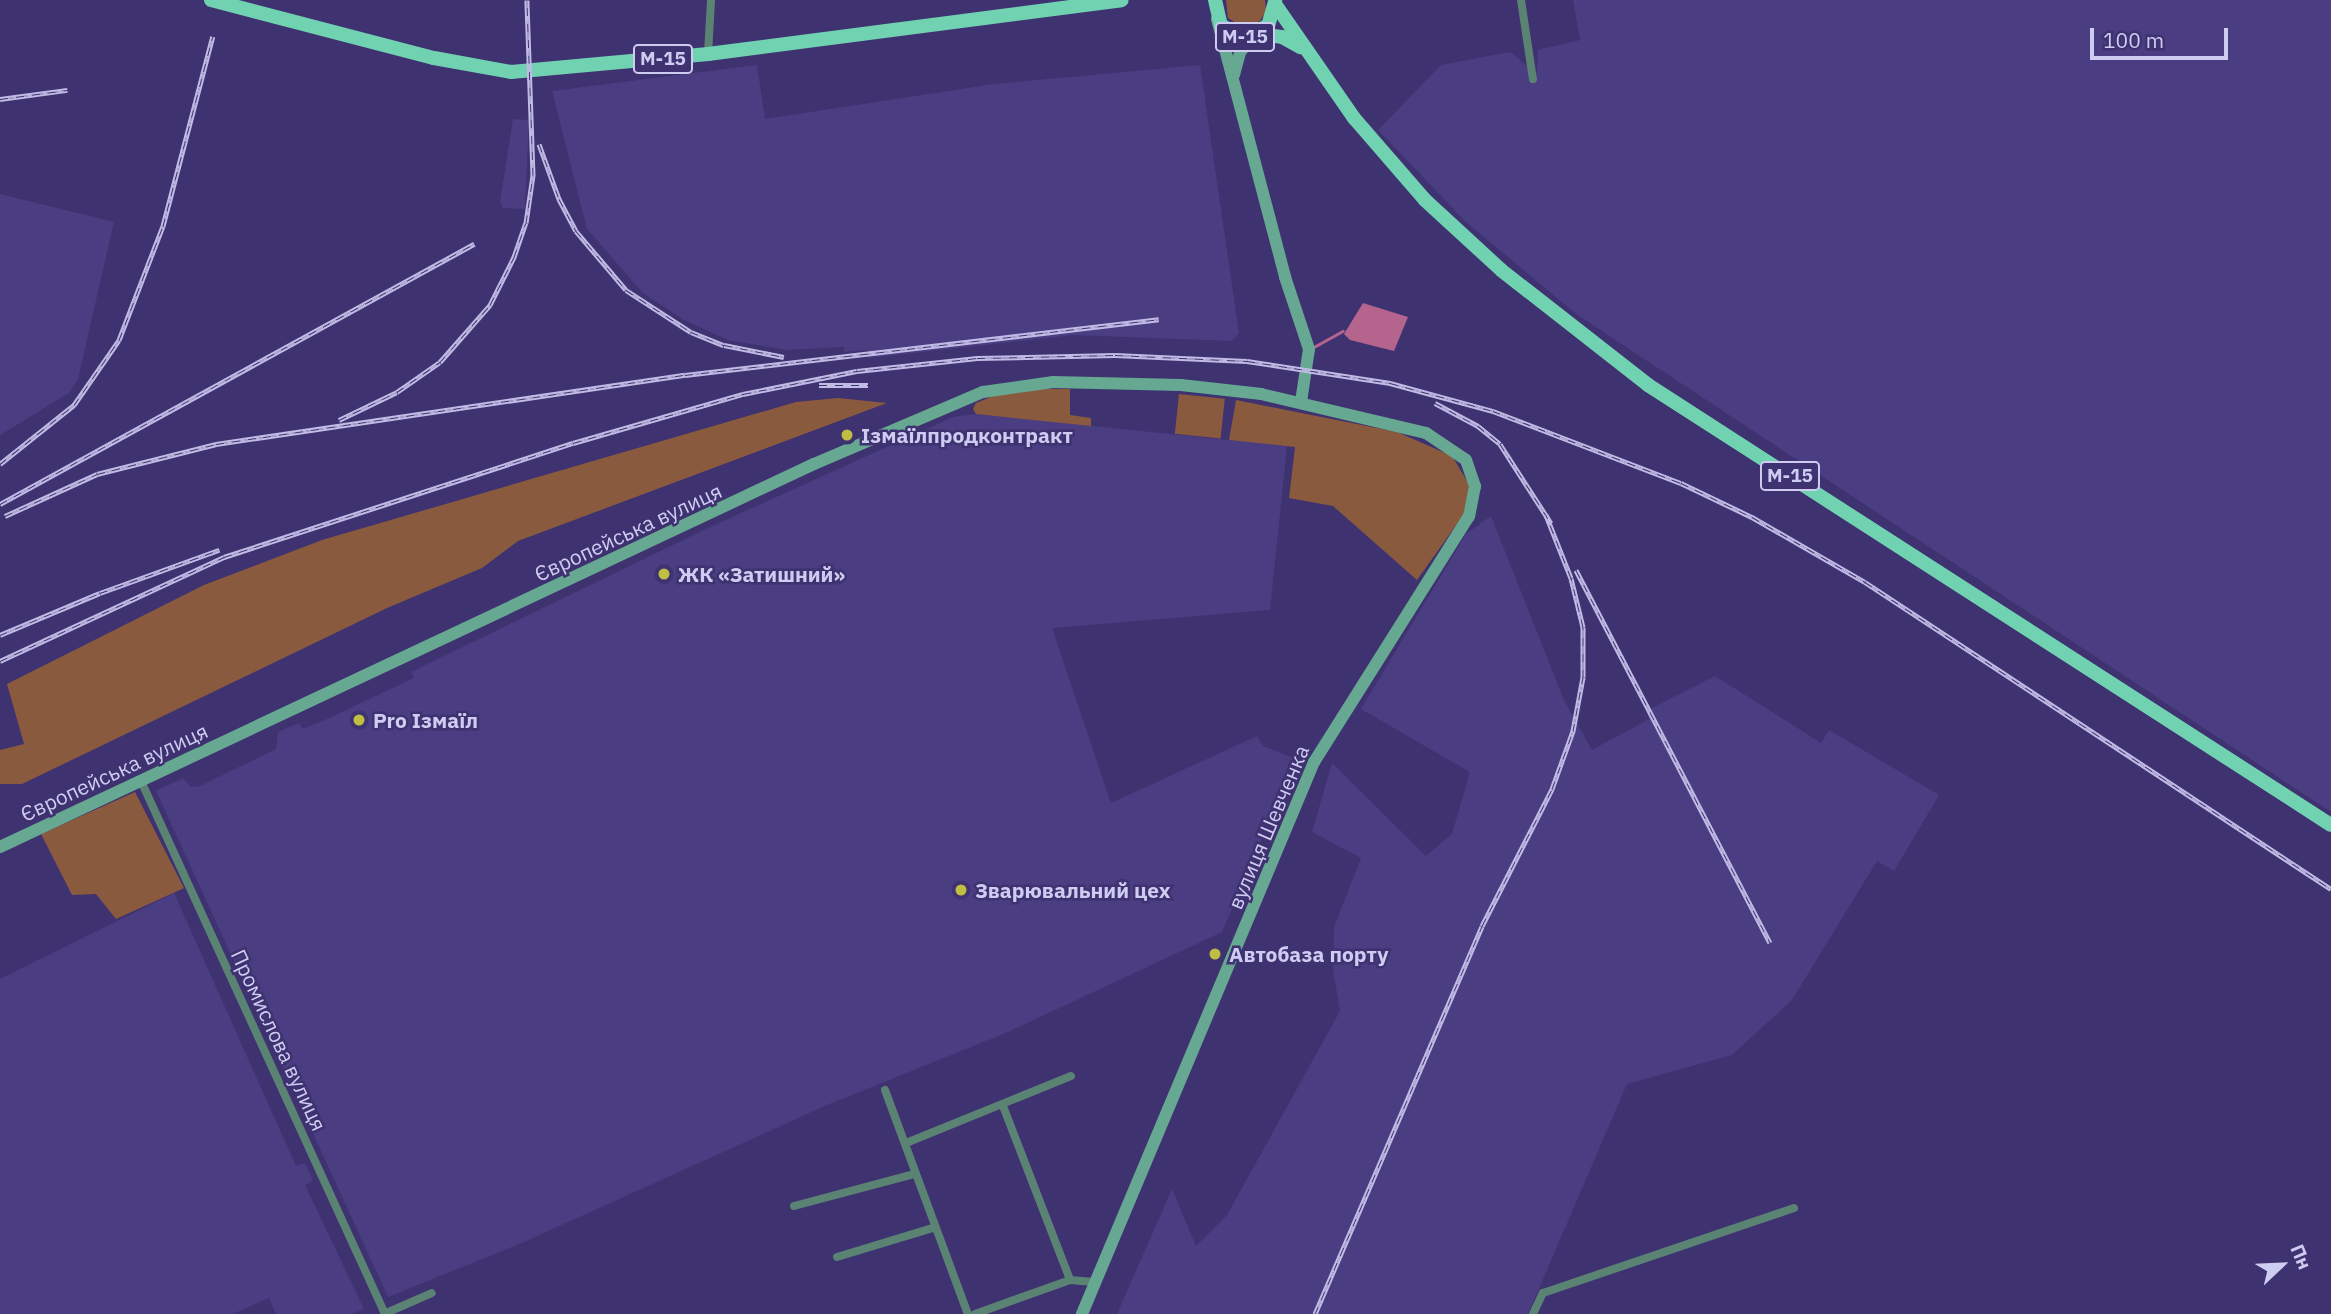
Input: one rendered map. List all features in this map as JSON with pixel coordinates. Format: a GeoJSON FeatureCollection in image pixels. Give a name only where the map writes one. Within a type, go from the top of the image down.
{"type":"FeatureCollection","features":[{"type":"Feature","properties":{"kind":"highway","name":"М-15"},"geometry":{"type":"LineString","coordinates":[[211,0],[486,71],[568,70],[1121,0]]}},
{"type":"Feature","properties":{"kind":"highway","name":"М-15"},"geometry":{"type":"LineString","coordinates":[[1201,0],[1216,11],[1230,33],[1257,34],[1290,40],[1308,55]]}},
{"type":"Feature","properties":{"kind":"highway","name":"М-15"},"geometry":{"type":"LineString","coordinates":[[1257,34],[1271,22],[1275,2]]}},
{"type":"Feature","properties":{"kind":"highway","name":"М-15"},"geometry":{"type":"LineString","coordinates":[[1275,2],[1308,55],[1354,118],[1425,200],[1501,270],[1648,385],[2331,825]]}},
{"type":"Feature","properties":{"kind":"main road"},"geometry":{"type":"LineString","coordinates":[[1216,11],[1234,85],[1309,349],[1301,402]]}},
{"type":"Feature","properties":{"kind":"main road"},"geometry":{"type":"LineString","coordinates":[[1234,85],[1235,63],[1257,34]]}},
{"type":"Feature","properties":{"kind":"main road","name":"Європейська вулиця"},"geometry":{"type":"LineString","coordinates":[[0,847],[814,464],[983,392],[1074,381],[1181,385],[1301,402]]}},
{"type":"Feature","properties":{"kind":"main road","name":"вулиця Шевченка"},"geometry":{"type":"LineString","coordinates":[[1082,1314],[1314,762],[1444,558],[1475,499],[1472,473],[1448,443],[1396,424],[1301,402]]}},
{"type":"Feature","properties":{"kind":"street"},"geometry":{"type":"LineString","coordinates":[[708,54],[711,0]]}},
{"type":"Feature","properties":{"kind":"street"},"geometry":{"type":"LineString","coordinates":[[1521,0],[1533,79]]}},
{"type":"Feature","properties":{"kind":"street","name":"Промислова вулиця"},"geometry":{"type":"LineString","coordinates":[[141,781],[384,1314]]}},
{"type":"Feature","properties":{"kind":"street"},"geometry":{"type":"LineString","coordinates":[[906,1143],[1003,1106],[1071,1076]]}},
{"type":"Feature","properties":{"kind":"street"},"geometry":{"type":"LineString","coordinates":[[885,1090],[968,1314]]}},
{"type":"Feature","properties":{"kind":"street"},"geometry":{"type":"LineString","coordinates":[[1003,1106],[1070,1280]]}},
{"type":"Feature","properties":{"kind":"street"},"geometry":{"type":"LineString","coordinates":[[794,1206],[914,1174]]}},
{"type":"Feature","properties":{"kind":"street"},"geometry":{"type":"LineString","coordinates":[[1533,1314],[1543,1293],[1794,1208]]}},
{"type":"Feature","properties":{"kind":"street"},"geometry":{"type":"LineString","coordinates":[[837,1258],[936,1227]]}},
{"type":"Feature","properties":{"kind":"street"},"geometry":{"type":"LineString","coordinates":[[975,1314],[1070,1280],[1094,1282]]}},
{"type":"Feature","properties":{"kind":"street"},"geometry":{"type":"LineString","coordinates":[[384,1314],[432,1293]]}},
{"type":"Feature","properties":{"kind":"shaded area"},"geometry":{"type":"Polygon","coordinates":[[[1226,0],[1265,0],[1266,11],[1260,21],[1243,27],[1228,18],[1226,0]]]}},
{"type":"Feature","properties":{"kind":"shaded area"},"geometry":{"type":"Polygon","coordinates":[[[1573,0],[2331,0],[2331,812],[1576,314],[1465,221],[1378,130],[1441,65],[1510,52],[1537,74],[1538,50],[1580,40],[1573,0]]]}},
{"type":"Feature","properties":{"kind":"shaded area"},"geometry":{"type":"Polygon","coordinates":[[[757,65],[765,119],[994,84],[1200,65],[1239,333],[1232,341],[1073,335],[868,358],[867,350],[844,352],[844,347],[786,350],[728,340],[684,320],[643,293],[587,229],[552,91],[757,65]]]}},
{"type":"Feature","properties":{"kind":"shaded area"},"geometry":{"type":"Polygon","coordinates":[[[513,119],[529,120],[525,209],[503,208],[500,202],[513,119]]]}},
{"type":"Feature","properties":{"kind":"shaded area"},"geometry":{"type":"Polygon","coordinates":[[[0,194],[114,222],[78,379],[69,393],[0,435],[0,194]]]}},
{"type":"Feature","properties":{"kind":"shaded area"},"geometry":{"type":"Polygon","coordinates":[[[1363,303],[1408,317],[1394,351],[1350,340],[1344,334],[1363,303]]]}},
{"type":"Feature","properties":{"kind":"shaded area"},"geometry":{"type":"Polygon","coordinates":[[[1032,389],[1070,389],[1070,415],[1091,418],[1091,426],[976,414],[973,409],[976,403],[993,396],[1032,389]]]}},
{"type":"Feature","properties":{"kind":"shaded area"},"geometry":{"type":"Polygon","coordinates":[[[1179,394],[1225,399],[1221,439],[1175,434],[1179,394]]]}},
{"type":"Feature","properties":{"kind":"shaded area"},"geometry":{"type":"Polygon","coordinates":[[[838,398],[887,403],[518,541],[482,568],[387,608],[22,784],[0,784],[0,750],[24,744],[7,684],[204,585],[322,540],[796,402],[838,398]]]}},
{"type":"Feature","properties":{"kind":"shaded area"},"geometry":{"type":"Polygon","coordinates":[[[1236,400],[1397,432],[1452,456],[1470,486],[1464,514],[1417,580],[1333,506],[1289,498],[1295,447],[1229,440],[1236,400]]]}},
{"type":"Feature","properties":{"kind":"shaded area"},"geometry":{"type":"Polygon","coordinates":[[[976,414],[1287,446],[1270,610],[1052,628],[1111,803],[1257,736],[1263,746],[1296,759],[1222,932],[1008,1032],[827,1105],[524,1242],[388,1297],[156,791],[183,778],[191,787],[200,786],[276,749],[278,732],[299,723],[303,729],[329,718],[414,678],[411,672],[708,528],[953,417],[976,414]]]}},
{"type":"Feature","properties":{"kind":"shaded area"},"geometry":{"type":"Polygon","coordinates":[[[1491,516],[1564,700],[1592,750],[1649,719],[1646,711],[1715,676],[1821,743],[1829,730],[1939,795],[1894,871],[1877,861],[1792,1000],[1732,1055],[1627,1084],[1528,1314],[1117,1314],[1172,1189],[1196,1246],[1227,1215],[1340,1011],[1333,970],[1334,927],[1361,858],[1312,832],[1332,763],[1426,856],[1452,834],[1470,772],[1361,709],[1466,534],[1491,516]]]}},
{"type":"Feature","properties":{"kind":"shaded area"},"geometry":{"type":"Polygon","coordinates":[[[135,792],[184,888],[116,919],[96,894],[72,895],[41,834],[135,792]]]}},
{"type":"Feature","properties":{"kind":"shaded area"},"geometry":{"type":"Polygon","coordinates":[[[174,893],[296,1166],[305,1163],[313,1181],[305,1185],[364,1309],[351,1314],[276,1314],[269,1298],[233,1314],[0,1314],[0,979],[174,893]]]}},
{"type":"Feature","properties":{"kind":"waterway"},"geometry":{"type":"LineString","coordinates":[[1312,348],[1343,331]]}},
{"type":"Feature","properties":{"kind":"railway"},"geometry":{"type":"LineString","coordinates":[[339,420],[397,392],[440,362],[490,305],[514,257],[526,223],[533,175],[527,0]]}},
{"type":"Feature","properties":{"kind":"railway"},"geometry":{"type":"LineString","coordinates":[[0,464],[74,405],[119,340],[163,226],[213,36]]}},
{"type":"Feature","properties":{"kind":"railway"},"geometry":{"type":"LineString","coordinates":[[0,99],[67,90]]}},
{"type":"Feature","properties":{"kind":"railway"},"geometry":{"type":"LineString","coordinates":[[539,144],[559,199],[576,231],[626,290],[691,332],[724,345],[784,357]]}},
{"type":"Feature","properties":{"kind":"railway"},"geometry":{"type":"LineString","coordinates":[[0,504],[474,244]]}},
{"type":"Feature","properties":{"kind":"railway"},"geometry":{"type":"LineString","coordinates":[[5,516],[97,474],[216,444],[685,375],[1159,319]]}},
{"type":"Feature","properties":{"kind":"railway"},"geometry":{"type":"LineString","coordinates":[[0,661],[224,557],[573,443],[743,394],[857,371],[977,358],[1115,355],[1247,361],[1390,383],[1493,411],[1681,483],[1752,517],[1865,582],[2331,889]]}},
{"type":"Feature","properties":{"kind":"railway"},"geometry":{"type":"LineString","coordinates":[[819,385],[868,385]]}},
{"type":"Feature","properties":{"kind":"railway"},"geometry":{"type":"LineString","coordinates":[[1435,403],[1478,426],[1500,444],[1551,523]]}},
{"type":"Feature","properties":{"kind":"railway"},"geometry":{"type":"LineString","coordinates":[[1315,1314],[1482,926],[1552,789],[1573,731],[1583,677],[1583,627],[1571,578],[1546,515]]}},
{"type":"Feature","properties":{"kind":"railway"},"geometry":{"type":"LineString","coordinates":[[0,635],[100,593],[219,550]]}},
{"type":"Feature","properties":{"kind":"railway"},"geometry":{"type":"LineString","coordinates":[[1576,570],[1770,942]]}},
{"type":"Feature","properties":{"kind":"place","name":"Ізмаїлпродконтракт"},"geometry":{"type":"Point","coordinates":[847,435]}},
{"type":"Feature","properties":{"kind":"place","name":"ЖК «Затишний»"},"geometry":{"type":"Point","coordinates":[664,574]}},
{"type":"Feature","properties":{"kind":"place","name":"Pro Ізмаїл"},"geometry":{"type":"Point","coordinates":[359,720]}},
{"type":"Feature","properties":{"kind":"place","name":"Зварювальний цех"},"geometry":{"type":"Point","coordinates":[961,890]}},
{"type":"Feature","properties":{"kind":"place","name":"Автобаза порту"},"geometry":{"type":"Point","coordinates":[1215,954]}}]}
